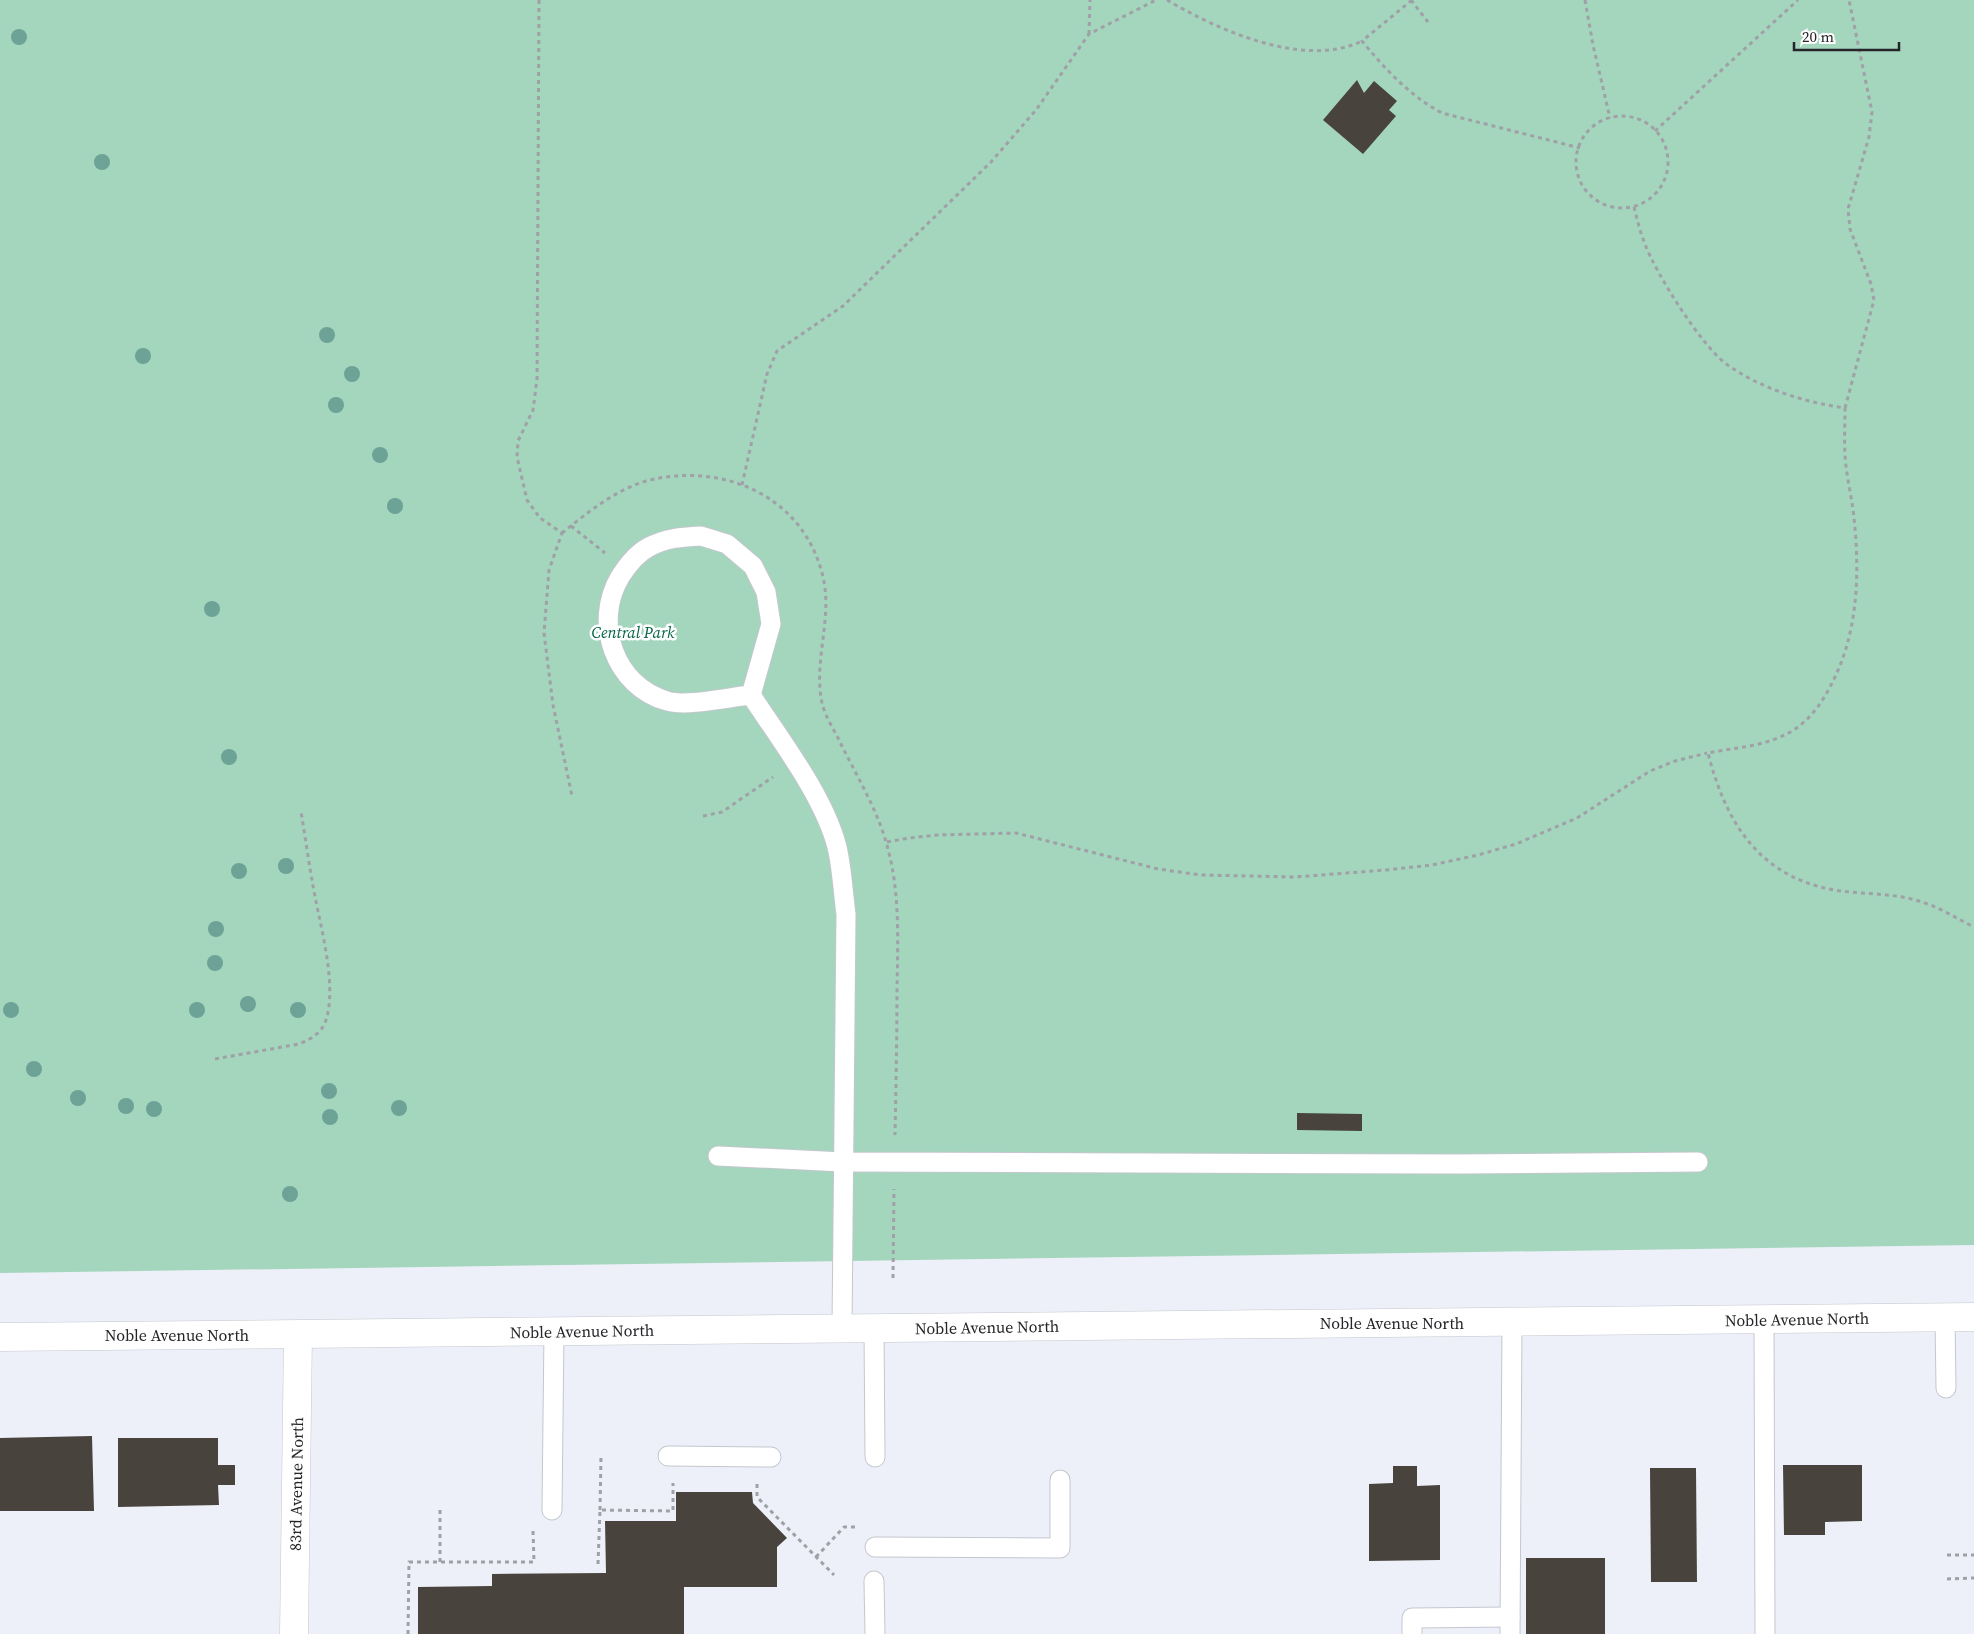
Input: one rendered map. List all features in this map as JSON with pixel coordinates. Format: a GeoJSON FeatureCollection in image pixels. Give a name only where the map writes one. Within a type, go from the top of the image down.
{"type":"FeatureCollection","features":[{"type":"Feature","properties":{"kind":"street","name":"Noble Avenue North"},"geometry":{"type":"LineString","coordinates":[[0,1337],[1974,1317]]}},
{"type":"Feature","properties":{"kind":"street","name":"83rd Avenue North"},"geometry":{"type":"LineString","coordinates":[[294,1634],[298,1335]]}},
{"type":"Feature","properties":{"kind":"lane"},"geometry":{"type":"LineString","coordinates":[[750,695],[698,702],[667,701],[642,689],[623,670],[610,645],[606,617],[612,590],[624,569],[647,548],[673,538],[700,536],[727,544],[753,566],[766,592],[771,624],[750,695],[795,763],[824,813],[836,846],[846,914],[842,1329]]}},
{"type":"Feature","properties":{"kind":"lane"},"geometry":{"type":"LineString","coordinates":[[718,1156],[843,1162],[1698,1162]]}},
{"type":"Feature","properties":{"kind":"lane"},"geometry":{"type":"LineString","coordinates":[[1946,1317],[1946,1388]]}},
{"type":"Feature","properties":{"kind":"lane"},"geometry":{"type":"LineString","coordinates":[[1764,1320],[1765,1634]]}},
{"type":"Feature","properties":{"kind":"lane"},"geometry":{"type":"LineString","coordinates":[[1412,1634],[1412,1618],[1510,1626],[1512,1322]]}},
{"type":"Feature","properties":{"kind":"lane"},"geometry":{"type":"LineString","coordinates":[[874,1328],[875,1457]]}},
{"type":"Feature","properties":{"kind":"lane"},"geometry":{"type":"LineString","coordinates":[[552,1510],[554,1331]]}},
{"type":"Feature","properties":{"kind":"lane"},"geometry":{"type":"LineString","coordinates":[[668,1456],[772,1457]]}},
{"type":"Feature","properties":{"kind":"lane"},"geometry":{"type":"LineString","coordinates":[[875,1548],[1060,1548],[1060,1480]]}},
{"type":"Feature","properties":{"kind":"lane"},"geometry":{"type":"LineString","coordinates":[[874,1581],[875,1634]]}},
{"type":"Feature","properties":{"kind":"path"},"geometry":{"type":"LineString","coordinates":[[540,0],[537,379],[533,410],[518,441],[517,457],[527,500],[540,518],[562,532],[549,570],[544,632],[553,705],[572,796]]}},
{"type":"Feature","properties":{"kind":"path"},"geometry":{"type":"LineString","coordinates":[[1089,34],[1090,0]]}},
{"type":"Feature","properties":{"kind":"path"},"geometry":{"type":"LineString","coordinates":[[742,485],[767,374],[777,352],[843,306],[990,162],[1036,110],[1089,34],[1156,0]]}},
{"type":"Feature","properties":{"kind":"path"},"geometry":{"type":"LineString","coordinates":[[1166,0],[1212,23],[1282,48],[1328,51],[1350,46],[1362,41],[1411,0],[1428,22]]}},
{"type":"Feature","properties":{"kind":"path"},"geometry":{"type":"LineString","coordinates":[[1585,0],[1593,45],[1610,118]]}},
{"type":"Feature","properties":{"kind":"path"},"geometry":{"type":"LineString","coordinates":[[1655,131],[1798,0]]}},
{"type":"Feature","properties":{"kind":"path"},"geometry":{"type":"LineString","coordinates":[[886,842],[928,836],[1016,833],[1149,867],[1201,875],[1294,877],[1432,865],[1516,844],[1577,818],[1650,771],[1675,761],[1708,753],[1767,743],[1793,731],[1810,716],[1825,696],[1836,675],[1848,641],[1858,580],[1854,518],[1845,454],[1845,408],[1874,300],[1871,284],[1850,229],[1848,210],[1869,137],[1872,112],[1849,0]]}},
{"type":"Feature","properties":{"kind":"path"},"geometry":{"type":"LineString","coordinates":[[1362,41],[1403,86],[1422,102],[1442,113],[1580,148]]}},
{"type":"Feature","properties":{"kind":"path"},"geometry":{"type":"LineString","coordinates":[[1619,116],[1634,118],[1648,124],[1655,131],[1666,147],[1668,162],[1666,176],[1653,196],[1634,207],[1618,208],[1604,204],[1591,196],[1582,184],[1577,169],[1583,139],[1593,128],[1610,118],[1619,116]]}},
{"type":"Feature","properties":{"kind":"path"},"geometry":{"type":"LineString","coordinates":[[1634,207],[1645,245],[1668,287],[1703,341],[1724,362],[1770,388],[1845,408]]}},
{"type":"Feature","properties":{"kind":"path"},"geometry":{"type":"LineString","coordinates":[[571,526],[624,569]]}},
{"type":"Feature","properties":{"kind":"path"},"geometry":{"type":"LineString","coordinates":[[1708,753],[1712,771],[1732,816],[1744,836],[1771,866],[1797,879],[1828,888],[1919,901],[1944,911],[1974,927]]}},
{"type":"Feature","properties":{"kind":"path"},"geometry":{"type":"LineString","coordinates":[[704,816],[722,812],[795,763]]}},
{"type":"Feature","properties":{"kind":"path"},"geometry":{"type":"LineString","coordinates":[[215,1058],[299,1044],[310,1039],[320,1031],[326,1019],[329,981],[301,812]]}},
{"type":"Feature","properties":{"kind":"path"},"geometry":{"type":"LineString","coordinates":[[598,1564],[601,1456]]}},
{"type":"Feature","properties":{"kind":"path"},"geometry":{"type":"LineString","coordinates":[[600,1510],[673,1511],[673,1482],[682,1482]]}},
{"type":"Feature","properties":{"kind":"path"},"geometry":{"type":"LineString","coordinates":[[748,1482],[758,1482],[757,1497],[834,1576]]}},
{"type":"Feature","properties":{"kind":"path"},"geometry":{"type":"LineString","coordinates":[[440,1510],[440,1562]]}},
{"type":"Feature","properties":{"kind":"path"},"geometry":{"type":"LineString","coordinates":[[816,1557],[844,1527],[859,1526]]}},
{"type":"Feature","properties":{"kind":"path"},"geometry":{"type":"LineString","coordinates":[[408,1634],[409,1562],[534,1562],[533,1528]]}},
{"type":"Feature","properties":{"kind":"path"},"geometry":{"type":"LineString","coordinates":[[1947,1555],[1974,1555]]}},
{"type":"Feature","properties":{"kind":"path"},"geometry":{"type":"LineString","coordinates":[[1947,1579],[1974,1578]]}},
{"type":"Feature","properties":{"kind":"green space","name":"Central Park"},"geometry":{"type":"Polygon","coordinates":[[[0,0],[1974,0],[1974,1245],[0,1273],[0,0]]]}},
{"type":"Feature","properties":{"kind":"building"},"geometry":{"type":"Polygon","coordinates":[[[1357,80],[1364,93],[1374,81],[1397,101],[1389,110],[1396,116],[1363,154],[1323,120],[1357,80]]]}},
{"type":"Feature","properties":{"kind":"building"},"geometry":{"type":"Polygon","coordinates":[[[1297,1113],[1362,1114],[1362,1131],[1297,1130],[1297,1113]]]}},
{"type":"Feature","properties":{"kind":"building"},"geometry":{"type":"Polygon","coordinates":[[[92,1436],[94,1511],[0,1511],[0,1438],[92,1436]]]}},
{"type":"Feature","properties":{"kind":"building"},"geometry":{"type":"Polygon","coordinates":[[[118,1438],[218,1438],[218,1465],[235,1465],[235,1485],[218,1485],[219,1505],[118,1507],[118,1438]]]}},
{"type":"Feature","properties":{"kind":"building"},"geometry":{"type":"Polygon","coordinates":[[[1783,1465],[1862,1465],[1862,1521],[1825,1522],[1825,1535],[1784,1535],[1783,1465]]]}},
{"type":"Feature","properties":{"kind":"building"},"geometry":{"type":"Polygon","coordinates":[[[1393,1466],[1417,1466],[1417,1486],[1440,1485],[1440,1560],[1369,1561],[1369,1484],[1393,1483],[1393,1466]]]}},
{"type":"Feature","properties":{"kind":"building"},"geometry":{"type":"Polygon","coordinates":[[[1650,1468],[1696,1468],[1697,1582],[1651,1582],[1650,1468]]]}},
{"type":"Feature","properties":{"kind":"building"},"geometry":{"type":"Polygon","coordinates":[[[676,1492],[752,1492],[753,1503],[787,1538],[777,1547],[777,1587],[684,1587],[684,1634],[418,1634],[418,1587],[492,1586],[492,1574],[606,1573],[605,1521],[676,1521],[676,1492]]]}},
{"type":"Feature","properties":{"kind":"building"},"geometry":{"type":"Polygon","coordinates":[[[1526,1558],[1605,1558],[1605,1634],[1526,1634],[1526,1558]]]}}]}
